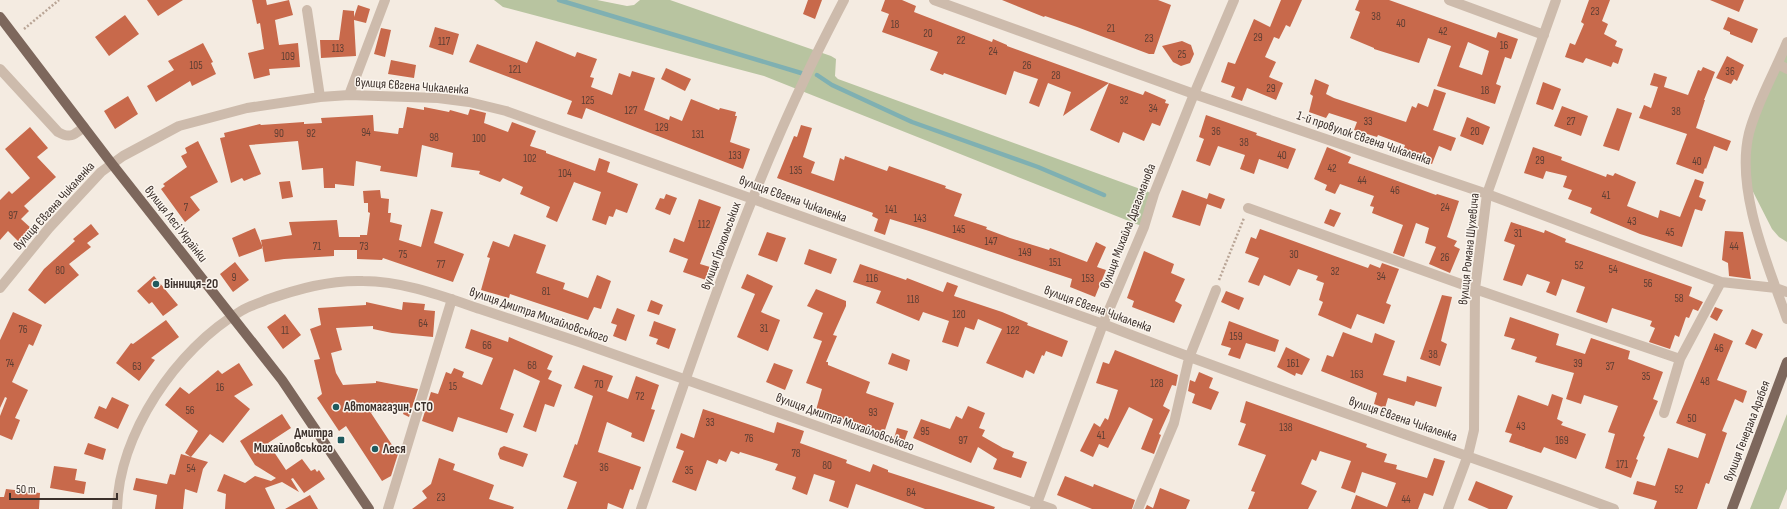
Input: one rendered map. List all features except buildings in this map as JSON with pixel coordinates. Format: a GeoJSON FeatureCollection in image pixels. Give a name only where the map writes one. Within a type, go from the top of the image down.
{"type":"FeatureCollection","features":[{"type":"Feature","properties":{"kind":"main road","name":"вулиця Лесі Українки"},"geometry":{"type":"LineString","coordinates":[[0,17],[84,128],[282,380],[369,509]]}},
{"type":"Feature","properties":{"kind":"main road","name":"вулиця Генерала Арабея"},"geometry":{"type":"LineString","coordinates":[[1732,509],[1787,362]]}},
{"type":"Feature","properties":{"kind":"street"},"geometry":{"type":"LineString","coordinates":[[348,95],[384,0]]}},
{"type":"Feature","properties":{"kind":"street","name":"вулиця Ґрохольських"},"geometry":{"type":"LineString","coordinates":[[641,509],[685,379],[753,199],[806,76],[844,0]]}},
{"type":"Feature","properties":{"kind":"street","name":"1-й провулок Євгена Чикаленка"},"geometry":{"type":"LineString","coordinates":[[934,0],[1194,94],[1487,194],[1721,282],[1776,288],[1787,292]]}},
{"type":"Feature","properties":{"kind":"street","name":"вулиця Михайла Драгоманова"},"geometry":{"type":"LineString","coordinates":[[1036,506],[1103,324],[1144,227],[1154,194],[1194,94],[1234,0]]}},
{"type":"Feature","properties":{"kind":"street"},"geometry":{"type":"LineString","coordinates":[[1449,0],[1544,35]]}},
{"type":"Feature","properties":{"kind":"street","name":"вулиця Романа Шухевича"},"geometry":{"type":"LineString","coordinates":[[1448,509],[1468,455],[1474,430],[1475,289],[1487,194],[1556,0]]}},
{"type":"Feature","properties":{"kind":"street"},"geometry":{"type":"LineString","coordinates":[[307,10],[320,97]]}},
{"type":"Feature","properties":{"kind":"street"},"geometry":{"type":"LineString","coordinates":[[1787,42],[1782,66],[1754,119],[1749,133],[1745,163],[1751,203],[1761,248],[1787,319]]}},
{"type":"Feature","properties":{"kind":"street"},"geometry":{"type":"LineString","coordinates":[[0,69],[58,132],[68,136],[73,136],[84,128]]}},
{"type":"Feature","properties":{"kind":"street","name":"вулиця Євгена Чикаленка"},"geometry":{"type":"LineString","coordinates":[[0,288],[49,228],[101,172],[123,156],[180,126],[247,108],[320,97],[348,95],[438,98],[469,102],[506,111],[1103,324],[1189,358],[1468,455],[1614,509]]}},
{"type":"Feature","properties":{"kind":"street"},"geometry":{"type":"LineString","coordinates":[[1248,208],[1475,289],[1680,359]]}},
{"type":"Feature","properties":{"kind":"street","name":"вулиця Дмитра Михайловського"},"geometry":{"type":"LineString","coordinates":[[117,509],[118,493],[124,462],[138,429],[155,398],[173,372],[194,347],[232,316],[243,309],[296,289],[342,281],[383,282],[452,299],[685,379],[1036,506],[1052,509]]}},
{"type":"Feature","properties":{"kind":"street"},"geometry":{"type":"LineString","coordinates":[[1664,413],[1680,359],[1721,282]]}},
{"type":"Feature","properties":{"kind":"street"},"geometry":{"type":"LineString","coordinates":[[1138,509],[1174,423],[1189,358],[1216,290]]}},
{"type":"Feature","properties":{"kind":"street"},"geometry":{"type":"LineString","coordinates":[[388,509],[410,441],[433,358],[452,299]]}},
{"type":"Feature","properties":{"kind":"path"},"geometry":{"type":"LineString","coordinates":[[23,30],[59,0]]}},
{"type":"Feature","properties":{"kind":"path"},"geometry":{"type":"LineString","coordinates":[[1216,290],[1248,208]]}},
{"type":"Feature","properties":{"kind":"green space"},"geometry":{"type":"Polygon","coordinates":[[[494,0],[597,0],[627,6],[634,5],[640,0],[670,0],[831,56],[836,59],[835,76],[838,79],[1154,194],[1144,227],[764,76],[503,7],[494,0]]]}},
{"type":"Feature","properties":{"kind":"green space"},"geometry":{"type":"Polygon","coordinates":[[[1787,42],[1787,242],[1779,237],[1772,229],[1746,178],[1746,150],[1787,42]]]}},
{"type":"Feature","properties":{"kind":"green space"},"geometry":{"type":"Polygon","coordinates":[[[1787,414],[1787,489],[1779,509],[1750,509],[1787,414]]]}},
{"type":"Feature","properties":{"kind":"waterway"},"geometry":{"type":"LineString","coordinates":[[559,0],[801,73]]}},
{"type":"Feature","properties":{"kind":"waterway"},"geometry":{"type":"LineString","coordinates":[[817,75],[832,85],[912,122],[1038,167],[1104,195]]}},
{"type":"Feature","properties":{"kind":"place","name":"Вінниця-20"},"geometry":{"type":"Point","coordinates":[156,284]}},
{"type":"Feature","properties":{"kind":"place","name":"Автомагазин, СТО"},"geometry":{"type":"Point","coordinates":[336,407]}},
{"type":"Feature","properties":{"kind":"place","name":"Дмитра Михайловського"},"geometry":{"type":"Point","coordinates":[341,440]}},
{"type":"Feature","properties":{"kind":"place","name":"Леся"},"geometry":{"type":"Point","coordinates":[375,449]}}]}
